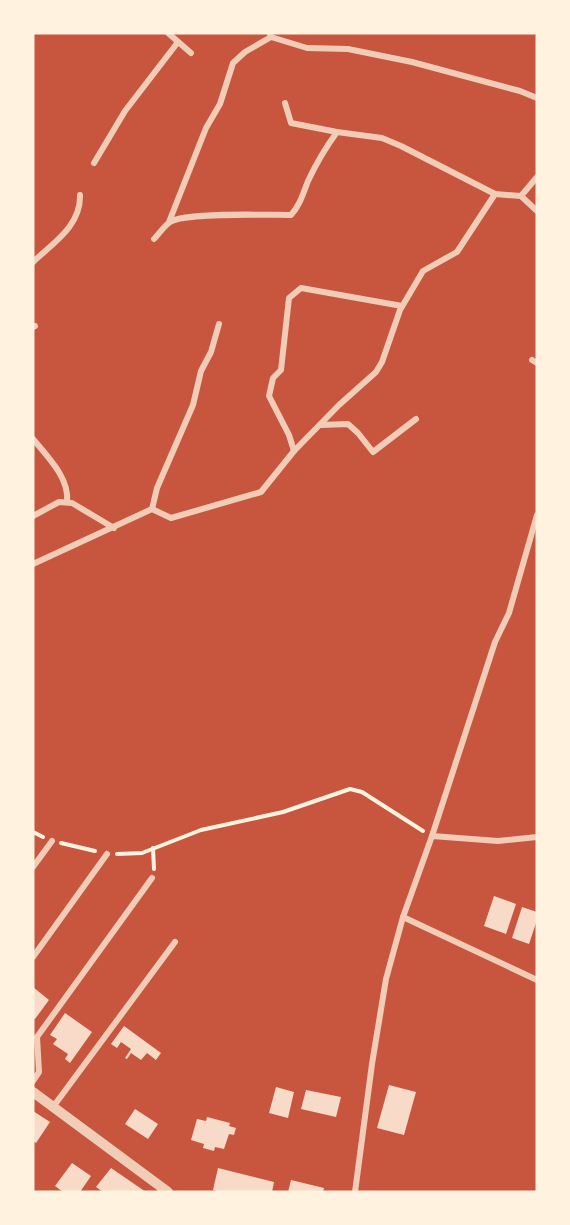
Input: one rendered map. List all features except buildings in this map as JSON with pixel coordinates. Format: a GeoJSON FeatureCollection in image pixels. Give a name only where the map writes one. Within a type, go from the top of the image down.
{"type":"FeatureCollection","features":[{"type":"Feature","properties":{"kind":"street"},"geometry":{"type":"LineString","coordinates":[[168,33],[191,53]]}},
{"type":"Feature","properties":{"kind":"street"},"geometry":{"type":"LineString","coordinates":[[154,239],[169,222],[206,128],[220,104],[233,63],[270,35],[307,48],[348,49],[412,62],[520,91],[537,98]]}},
{"type":"Feature","properties":{"kind":"street"},"geometry":{"type":"LineString","coordinates":[[94,163],[125,111],[178,42]]}},
{"type":"Feature","properties":{"kind":"street"},"geometry":{"type":"LineString","coordinates":[[285,103],[291,123],[382,138],[495,194],[521,196],[537,211]]}},
{"type":"Feature","properties":{"kind":"street"},"geometry":{"type":"LineString","coordinates":[[169,222],[205,216],[291,215],[298,207],[309,180],[337,132]]}},
{"type":"Feature","properties":{"kind":"street"},"geometry":{"type":"LineString","coordinates":[[521,196],[537,177]]}},
{"type":"Feature","properties":{"kind":"street"},"geometry":{"type":"LineString","coordinates":[[152,509],[171,518],[261,492],[294,451],[339,405],[376,372],[382,362],[402,306],[423,271],[458,252],[495,194]]}},
{"type":"Feature","properties":{"kind":"street"},"geometry":{"type":"LineString","coordinates":[[33,262],[75,220],[79,211],[80,195]]}},
{"type":"Feature","properties":{"kind":"street"},"geometry":{"type":"LineString","coordinates":[[294,451],[289,435],[269,396],[273,378],[281,370],[290,298],[301,288],[402,306]]}},
{"type":"Feature","properties":{"kind":"street"},"geometry":{"type":"LineString","coordinates":[[152,509],[157,488],[193,405],[201,371],[211,352],[219,324]]}},
{"type":"Feature","properties":{"kind":"street"},"geometry":{"type":"LineString","coordinates":[[320,426],[348,424],[373,452],[416,419]]}},
{"type":"Feature","properties":{"kind":"street"},"geometry":{"type":"LineString","coordinates":[[33,439],[51,460],[69,490],[67,502]]}},
{"type":"Feature","properties":{"kind":"street"},"geometry":{"type":"LineString","coordinates":[[33,516],[59,502],[67,502],[114,528]]}},
{"type":"Feature","properties":{"kind":"street"},"geometry":{"type":"LineString","coordinates":[[33,564],[152,509]]}},
{"type":"Feature","properties":{"kind":"street"},"geometry":{"type":"LineString","coordinates":[[355,1192],[383,1000],[403,917],[432,836],[495,642],[509,613],[537,514]]}},
{"type":"Feature","properties":{"kind":"street"},"geometry":{"type":"LineString","coordinates":[[432,836],[498,841],[537,837]]}},
{"type":"Feature","properties":{"kind":"street"},"geometry":{"type":"LineString","coordinates":[[33,867],[52,841]]}},
{"type":"Feature","properties":{"kind":"street"},"geometry":{"type":"LineString","coordinates":[[33,957],[107,854]]}},
{"type":"Feature","properties":{"kind":"street"},"geometry":{"type":"LineString","coordinates":[[33,1081],[39,1072],[37,1037],[152,878]]}},
{"type":"Feature","properties":{"kind":"street"},"geometry":{"type":"LineString","coordinates":[[403,917],[537,980]]}},
{"type":"Feature","properties":{"kind":"street"},"geometry":{"type":"LineString","coordinates":[[53,1107],[175,942]]}},
{"type":"Feature","properties":{"kind":"street"},"geometry":{"type":"LineString","coordinates":[[33,1092],[168,1192]]}},
{"type":"Feature","properties":{"kind":"path"},"geometry":{"type":"LineString","coordinates":[[52,841],[107,854],[142,853],[201,830],[283,812],[350,789],[362,792],[432,836]]}},
{"type":"Feature","properties":{"kind":"path"},"geometry":{"type":"LineString","coordinates":[[152,878],[153,848]]}}]}
